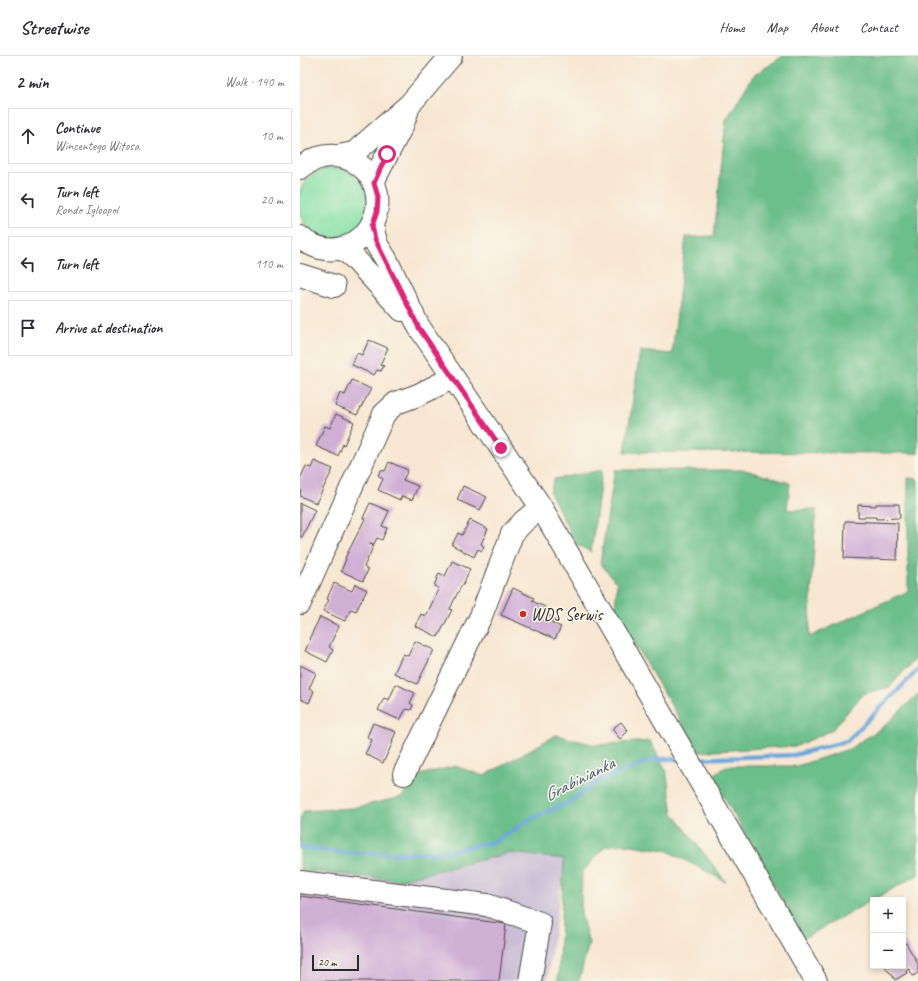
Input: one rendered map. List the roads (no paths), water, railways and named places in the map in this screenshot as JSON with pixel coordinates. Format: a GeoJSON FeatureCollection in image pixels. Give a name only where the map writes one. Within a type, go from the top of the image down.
{"type":"FeatureCollection","features":[{"type":"Feature","properties":{"kind":"street"},"geometry":{"type":"LineString","coordinates":[[300,168],[308,162],[322,156],[338,156],[354,153],[410,104],[451,56]]}},
{"type":"Feature","properties":{"kind":"street"},"geometry":{"type":"LineString","coordinates":[[374,183],[377,174],[402,126],[410,104]]}},
{"type":"Feature","properties":{"kind":"street"},"geometry":{"type":"LineString","coordinates":[[300,237],[310,244],[325,249],[342,248],[359,240],[372,226],[377,212],[378,197],[374,183],[368,173],[359,165],[349,159],[338,156]]}},
{"type":"Feature","properties":{"kind":"street"},"geometry":{"type":"LineString","coordinates":[[372,226],[377,245],[386,259],[419,328],[541,506],[816,981]]}},
{"type":"Feature","properties":{"kind":"street"},"geometry":{"type":"LineString","coordinates":[[342,248],[354,258],[419,328]]}},
{"type":"Feature","properties":{"kind":"street"},"geometry":{"type":"LineString","coordinates":[[300,275],[334,286]]}},
{"type":"Feature","properties":{"kind":"street"},"geometry":{"type":"LineString","coordinates":[[300,603],[384,414],[396,403],[418,395],[452,378]]}},
{"type":"Feature","properties":{"kind":"street"},"geometry":{"type":"LineString","coordinates":[[404,774],[482,616],[512,534],[541,506]]}},
{"type":"Feature","properties":{"kind":"street"},"geometry":{"type":"LineString","coordinates":[[300,882],[487,905],[540,922],[530,981]]}},
{"type":"Feature","properties":{"kind":"waterway","name":"Grabinianka"},"geometry":{"type":"LineString","coordinates":[[695,759],[794,755],[847,741],[918,670]]}},
{"type":"Feature","properties":{"kind":"waterway","name":"Grabinianka"},"geometry":{"type":"LineString","coordinates":[[300,847],[344,853],[436,853],[494,842],[532,818],[570,802],[595,782],[654,759],[680,759]]}},
{"type":"Feature","properties":{"kind":"place","name":"WDS Serwis"},"geometry":{"type":"Point","coordinates":[523,614]}}]}
